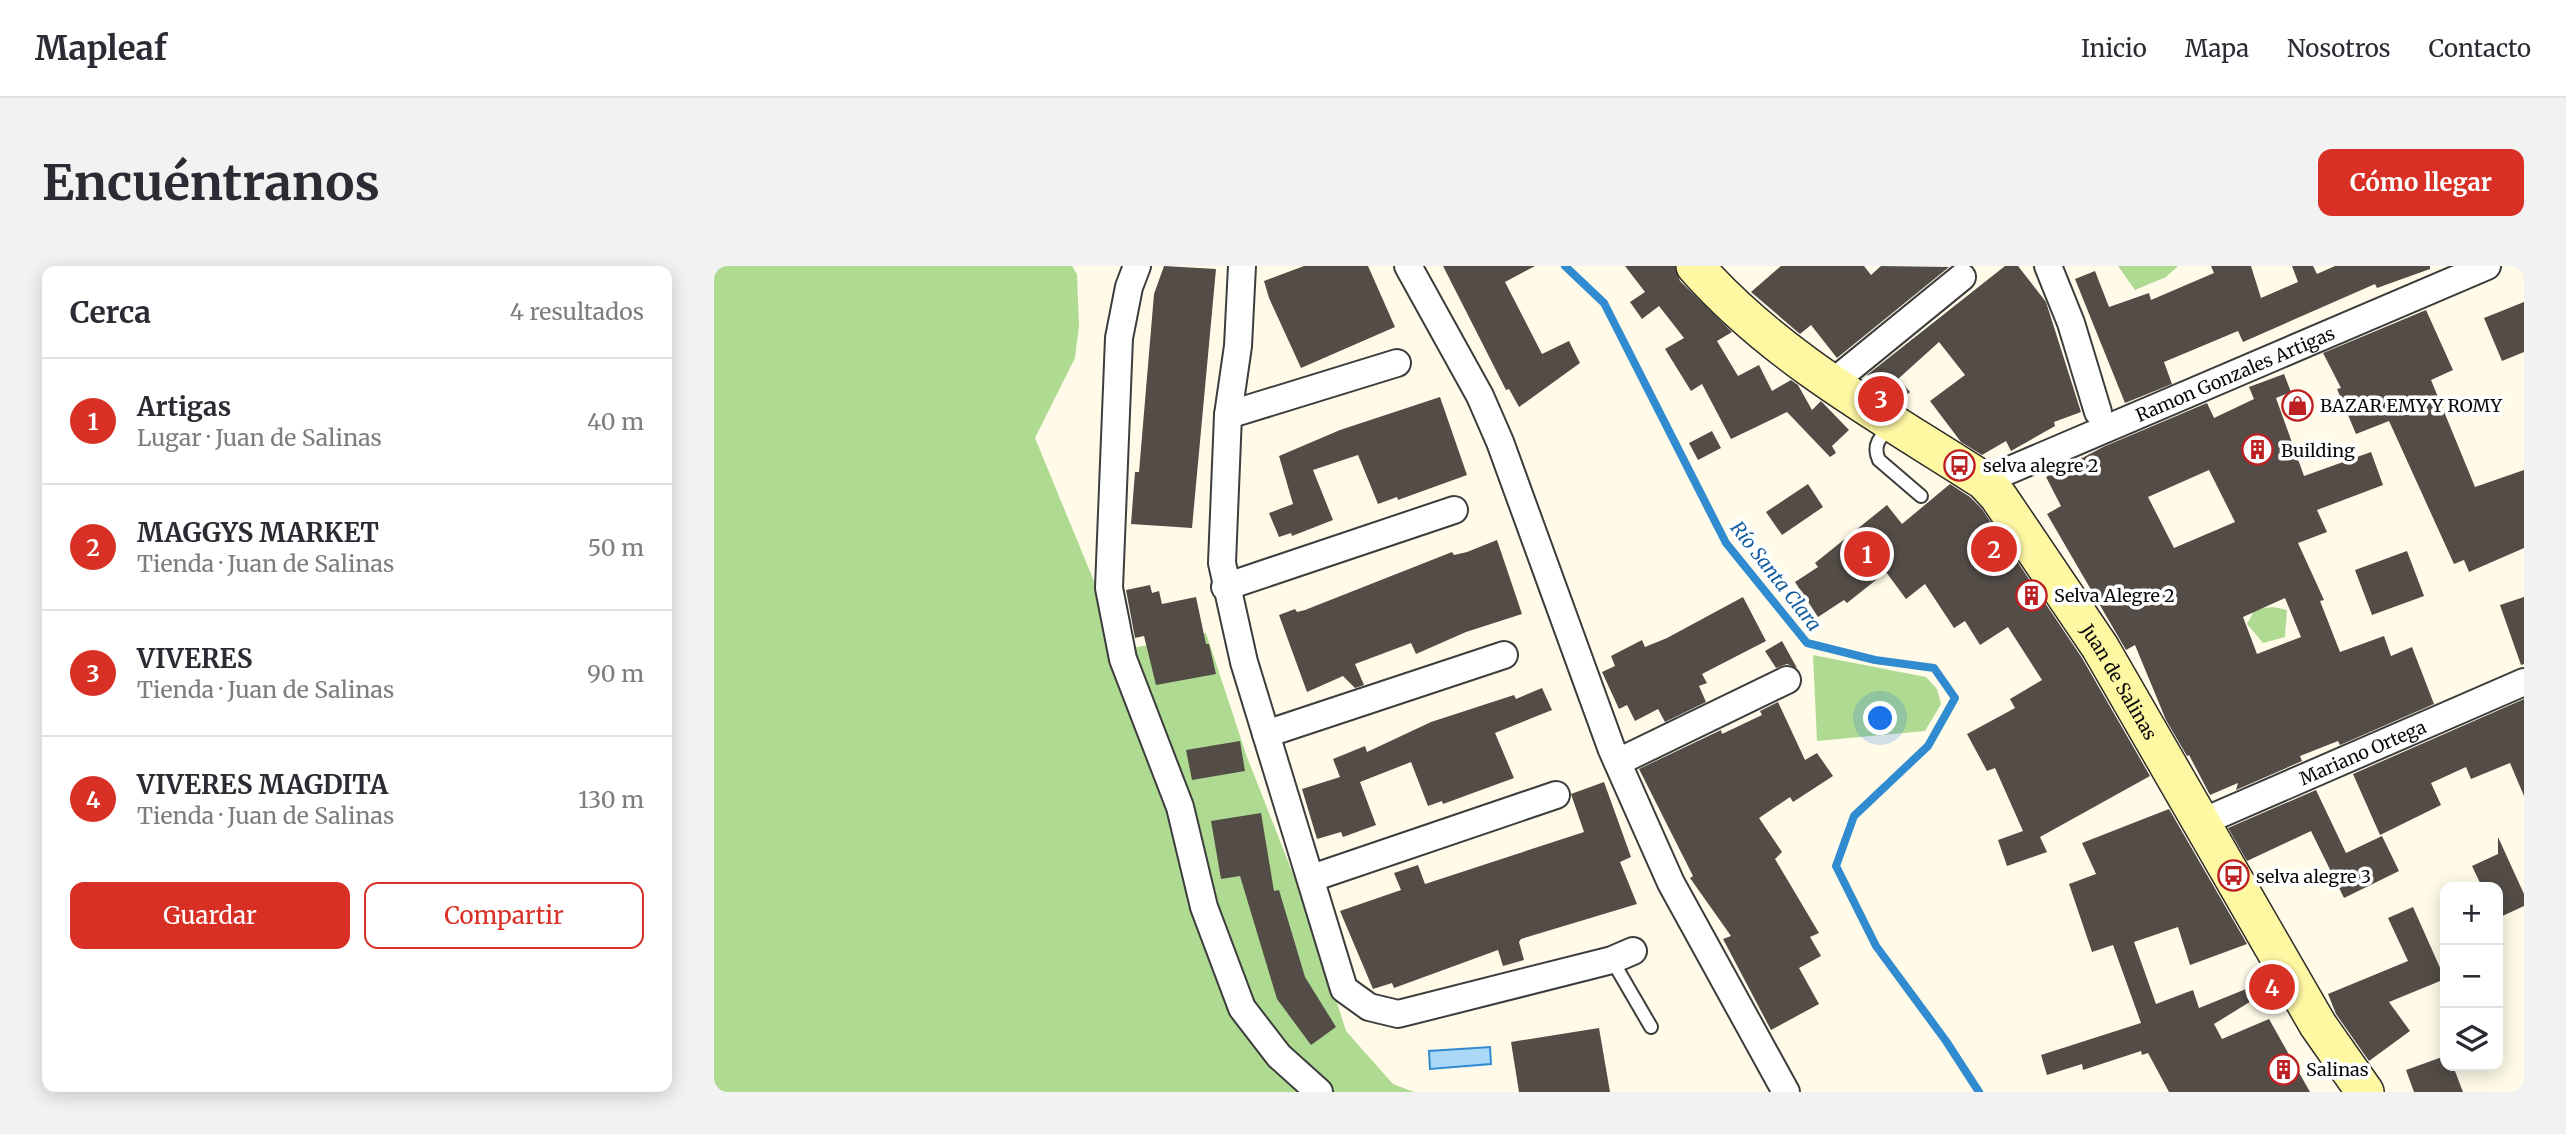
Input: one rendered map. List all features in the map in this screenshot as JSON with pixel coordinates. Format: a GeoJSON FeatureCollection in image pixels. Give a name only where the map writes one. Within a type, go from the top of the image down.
{"type":"FeatureCollection","features":[{"type":"Feature","properties":{"kind":"street"},"geometry":{"type":"LineString","coordinates":[[1137,266],[1129,287],[1119,338],[1109,588],[1123,659],[1180,807],[1204,907],[1242,1008],[1279,1056],[1319,1092]]}},
{"type":"Feature","properties":{"kind":"street"},"geometry":{"type":"LineString","coordinates":[[1408,266],[1480,396],[1500,442],[1618,762],[1671,883],[1786,1092]]}},
{"type":"Feature","properties":{"kind":"street","name":"Juan de Salinas"},"geometry":{"type":"LineString","coordinates":[[1695,266],[1746,319],[1832,383],[1984,481],[2011,515],[2100,647],[2318,1025],[2365,1092]]}},
{"type":"Feature","properties":{"kind":"street"},"geometry":{"type":"LineString","coordinates":[[2048,266],[2071,323],[2098,412]]}},
{"type":"Feature","properties":{"kind":"street","name":"Ramon Gonzales Artigas"},"geometry":{"type":"LineString","coordinates":[[1984,481],[2487,266]]}},
{"type":"Feature","properties":{"kind":"street"},"geometry":{"type":"LineString","coordinates":[[1245,270],[1228,415],[1222,563],[1225,587],[1244,662],[1345,989],[1369,1007],[1398,1014],[1622,955]]}},
{"type":"Feature","properties":{"kind":"street"},"geometry":{"type":"LineString","coordinates":[[1832,383],[1962,277]]}},
{"type":"Feature","properties":{"kind":"street"},"geometry":{"type":"LineString","coordinates":[[1228,415],[1397,363]]}},
{"type":"Feature","properties":{"kind":"street"},"geometry":{"type":"LineString","coordinates":[[1225,587],[1454,510]]}},
{"type":"Feature","properties":{"kind":"street"},"geometry":{"type":"LineString","coordinates":[[1266,734],[1504,655]]}},
{"type":"Feature","properties":{"kind":"street"},"geometry":{"type":"LineString","coordinates":[[1618,762],[1787,680]]}},
{"type":"Feature","properties":{"kind":"street","name":"Mariano Ortega"},"geometry":{"type":"LineString","coordinates":[[2202,822],[2524,682]]}},
{"type":"Feature","properties":{"kind":"street"},"geometry":{"type":"LineString","coordinates":[[1311,878],[1556,795]]}},
{"type":"Feature","properties":{"kind":"lane"},"geometry":{"type":"LineString","coordinates":[[1894,424],[1879,439],[1875,453],[1878,460],[1921,496]]}},
{"type":"Feature","properties":{"kind":"lane"},"geometry":{"type":"LineString","coordinates":[[1622,955],[1651,1027]]}},
{"type":"Feature","properties":{"kind":"green space"},"geometry":{"type":"Polygon","coordinates":[[[714,266],[1072,266],[1077,274],[1079,326],[1075,358],[1035,438],[1115,632],[1128,649],[1206,633],[1247,757],[1310,917],[1346,1031],[1393,1084],[1414,1092],[714,1092],[714,266]]]}},
{"type":"Feature","properties":{"kind":"green space"},"geometry":{"type":"Polygon","coordinates":[[[2118,266],[2178,266],[2166,277],[2135,290],[2118,266]]]}},
{"type":"Feature","properties":{"kind":"green space"},"geometry":{"type":"Polygon","coordinates":[[[2273,607],[2287,610],[2285,637],[2263,643],[2247,624],[2255,609],[2273,607]]]}},
{"type":"Feature","properties":{"kind":"green space"},"geometry":{"type":"Polygon","coordinates":[[[1813,655],[1926,677],[1937,689],[1941,704],[1925,731],[1817,741],[1813,655]]]}},
{"type":"Feature","properties":{"kind":"water"},"geometry":{"type":"Polygon","coordinates":[[[1490,1047],[1491,1064],[1430,1069],[1429,1051],[1490,1047]]]}},
{"type":"Feature","properties":{"kind":"building"},"geometry":{"type":"Polygon","coordinates":[[[1164,266],[1216,269],[1192,528],[1131,524],[1135,472],[1139,472],[1154,294],[1164,266]]]}},
{"type":"Feature","properties":{"kind":"building"},"geometry":{"type":"Polygon","coordinates":[[[1304,266],[1368,266],[1395,327],[1301,368],[1264,281],[1304,266]]]}},
{"type":"Feature","properties":{"kind":"building"},"geometry":{"type":"Polygon","coordinates":[[[1443,266],[1535,266],[1505,282],[1542,354],[1569,341],[1580,363],[1519,407],[1509,389],[1506,390],[1443,266]]]}},
{"type":"Feature","properties":{"kind":"building"},"geometry":{"type":"Polygon","coordinates":[[[1625,266],[1675,266],[1680,281],[1732,332],[1717,341],[1738,376],[1759,365],[1772,391],[1791,380],[1798,385],[1812,410],[1821,401],[1849,430],[1832,446],[1836,453],[1830,457],[1787,412],[1731,439],[1702,384],[1691,391],[1665,349],[1684,338],[1659,306],[1642,319],[1630,302],[1645,292],[1625,266]]]}},
{"type":"Feature","properties":{"kind":"building"},"geometry":{"type":"Polygon","coordinates":[[[1781,266],[1864,266],[1871,275],[1881,266],[1949,267],[1837,358],[1811,325],[1800,334],[1751,292],[1781,266]]]}},
{"type":"Feature","properties":{"kind":"building"},"geometry":{"type":"Polygon","coordinates":[[[2005,266],[2018,266],[2046,302],[2081,412],[2054,422],[2055,426],[2011,451],[2006,441],[1982,455],[1961,442],[1930,401],[1965,375],[1939,342],[1898,379],[1910,392],[1899,402],[1884,393],[1867,375],[2005,266]]]}},
{"type":"Feature","properties":{"kind":"building"},"geometry":{"type":"Polygon","coordinates":[[[2211,266],[2251,266],[2261,298],[2298,282],[2292,266],[2313,266],[2317,274],[2335,266],[2430,266],[2430,269],[2377,288],[2375,284],[2243,342],[2238,331],[2164,362],[2172,384],[2125,403],[2075,279],[2095,271],[2109,307],[2149,293],[2151,300],[2214,273],[2211,266]]]}},
{"type":"Feature","properties":{"kind":"building"},"geometry":{"type":"Polygon","coordinates":[[[2524,302],[2524,352],[2502,361],[2484,318],[2524,302]]]}},
{"type":"Feature","properties":{"kind":"building"},"geometry":{"type":"Polygon","coordinates":[[[2426,310],[2453,370],[2431,380],[2475,487],[2524,470],[2524,548],[2469,572],[2464,560],[2454,564],[2389,421],[2356,434],[2337,389],[2341,388],[2323,353],[2426,310]]]}},
{"type":"Feature","properties":{"kind":"building"},"geometry":{"type":"Polygon","coordinates":[[[2284,374],[2291,392],[2276,398],[2304,476],[2371,452],[2383,485],[2317,510],[2327,532],[2298,543],[2324,600],[2320,601],[2340,652],[2384,636],[2391,656],[2412,647],[2434,704],[2340,745],[2338,741],[2300,756],[2302,761],[2236,790],[2238,783],[2210,795],[2189,755],[2187,756],[2166,720],[2135,645],[2126,650],[2047,514],[2061,506],[2046,477],[2103,447],[2207,403],[2214,418],[2254,399],[2249,387],[2284,374]],[[2209,470],[2148,497],[2174,548],[2235,522],[2209,470]],[[2285,598],[2243,617],[2257,654],[2301,637],[2285,598]]]}},
{"type":"Feature","properties":{"kind":"building"},"geometry":{"type":"Polygon","coordinates":[[[1440,397],[1467,475],[1398,500],[1397,497],[1378,504],[1358,455],[1313,470],[1333,520],[1292,536],[1291,533],[1279,537],[1269,513],[1293,504],[1279,456],[1340,430],[1440,397]]]}},
{"type":"Feature","properties":{"kind":"building"},"geometry":{"type":"Polygon","coordinates":[[[1712,431],[1721,448],[1698,460],[1689,443],[1712,431]]]}},
{"type":"Feature","properties":{"kind":"building"},"geometry":{"type":"Polygon","coordinates":[[[1808,484],[1823,507],[1782,535],[1766,512],[1808,484]]]}},
{"type":"Feature","properties":{"kind":"building"},"geometry":{"type":"Polygon","coordinates":[[[1950,484],[1982,509],[2082,658],[2150,776],[2040,837],[2047,852],[2007,866],[1998,840],[2023,831],[1995,768],[1987,771],[1967,734],[2015,708],[2010,699],[2042,680],[2008,627],[1980,645],[1965,621],[1954,628],[1925,584],[1906,599],[1886,572],[1847,603],[1844,600],[1818,617],[1795,582],[1818,567],[1815,563],[1887,505],[1902,524],[1950,484]]]}},
{"type":"Feature","properties":{"kind":"building"},"geometry":{"type":"Polygon","coordinates":[[[1497,540],[1522,614],[1466,632],[1416,654],[1411,643],[1355,664],[1364,685],[1355,688],[1343,676],[1307,692],[1279,615],[1295,609],[1297,612],[1305,610],[1452,552],[1454,555],[1467,552],[1497,540]]]}},
{"type":"Feature","properties":{"kind":"building"},"geometry":{"type":"Polygon","coordinates":[[[2407,551],[2424,596],[2372,615],[2355,570],[2407,551]]]}},
{"type":"Feature","properties":{"kind":"building"},"geometry":{"type":"Polygon","coordinates":[[[1150,585],[1152,593],[1159,591],[1162,604],[1196,597],[1206,644],[1209,644],[1216,674],[1156,685],[1144,636],[1135,638],[1126,590],[1150,585]]]}},
{"type":"Feature","properties":{"kind":"building"},"geometry":{"type":"Polygon","coordinates":[[[1743,597],[1766,641],[1702,674],[1707,683],[1699,686],[1706,702],[1665,722],[1658,709],[1635,721],[1627,705],[1619,709],[1602,672],[1615,666],[1611,656],[1642,640],[1645,647],[1667,638],[1743,597]]]}},
{"type":"Feature","properties":{"kind":"building"},"geometry":{"type":"Polygon","coordinates":[[[2524,597],[2524,664],[2521,665],[2500,605],[2524,597]]]}},
{"type":"Feature","properties":{"kind":"building"},"geometry":{"type":"Polygon","coordinates":[[[1782,641],[1797,668],[1787,664],[1776,668],[1765,651],[1782,641]]]}},
{"type":"Feature","properties":{"kind":"building"},"geometry":{"type":"Polygon","coordinates":[[[1542,688],[1552,710],[1495,733],[1514,778],[1443,804],[1442,801],[1428,806],[1411,762],[1360,782],[1376,825],[1343,837],[1341,832],[1317,839],[1302,789],[1340,777],[1333,759],[1365,746],[1367,752],[1431,722],[1514,695],[1516,699],[1542,688]]]}},
{"type":"Feature","properties":{"kind":"building"},"geometry":{"type":"Polygon","coordinates":[[[2524,699],[2524,796],[2510,763],[2471,779],[2466,767],[2431,783],[2441,805],[2380,835],[2353,774],[2524,699]]]}},
{"type":"Feature","properties":{"kind":"building"},"geometry":{"type":"Polygon","coordinates":[[[1778,702],[1805,760],[1817,753],[1833,776],[1793,802],[1790,797],[1759,818],[1782,852],[1775,859],[1819,933],[1810,937],[1821,956],[1799,968],[1819,1004],[1771,1030],[1723,939],[1731,936],[1690,878],[1693,876],[1639,769],[1721,730],[1722,734],[1762,715],[1760,711],[1778,702]]]}},
{"type":"Feature","properties":{"kind":"building"},"geometry":{"type":"Polygon","coordinates":[[[1240,741],[1245,771],[1192,780],[1186,750],[1240,741]]]}},
{"type":"Feature","properties":{"kind":"building"},"geometry":{"type":"Polygon","coordinates":[[[1604,782],[1631,857],[1620,862],[1637,904],[1521,939],[1519,942],[1524,960],[1503,966],[1498,950],[1394,988],[1392,983],[1373,989],[1340,911],[1401,890],[1394,873],[1418,865],[1425,884],[1584,832],[1571,794],[1604,782]]]}},
{"type":"Feature","properties":{"kind":"building"},"geometry":{"type":"Polygon","coordinates":[[[2316,790],[2346,853],[2382,836],[2399,871],[2344,898],[2311,831],[2247,861],[2228,828],[2316,790]]]}},
{"type":"Feature","properties":{"kind":"building"},"geometry":{"type":"Polygon","coordinates":[[[2169,809],[2247,944],[2190,965],[2178,927],[2134,942],[2156,1004],[2193,990],[2199,1008],[2256,985],[2261,995],[2214,1024],[2222,1039],[2269,1019],[2310,1092],[2169,1092],[2148,1053],[2142,1055],[2141,1051],[2083,1070],[2082,1064],[2047,1075],[2041,1055],[2141,1023],[2113,945],[2092,952],[2069,884],[2096,874],[2082,843],[2169,809]]]}},
{"type":"Feature","properties":{"kind":"building"},"geometry":{"type":"Polygon","coordinates":[[[1261,813],[1274,891],[1279,890],[1305,977],[1336,1027],[1311,1045],[1277,999],[1240,876],[1221,879],[1211,821],[1261,813]]]}},
{"type":"Feature","properties":{"kind":"building"},"geometry":{"type":"Polygon","coordinates":[[[2498,837],[2524,894],[2524,906],[2503,916],[2503,882],[2480,882],[2472,866],[2498,854],[2498,837]]]}},
{"type":"Feature","properties":{"kind":"building"},"geometry":{"type":"Polygon","coordinates":[[[2413,907],[2440,968],[2440,981],[2389,1002],[2410,1031],[2369,1061],[2336,1014],[2328,994],[2408,961],[2388,918],[2413,907]]]}},
{"type":"Feature","properties":{"kind":"building"},"geometry":{"type":"Polygon","coordinates":[[[1599,1028],[1610,1092],[1519,1092],[1511,1042],[1599,1028]]]}},
{"type":"Feature","properties":{"kind":"building"},"geometry":{"type":"Polygon","coordinates":[[[2440,1058],[2440,1071],[2455,1071],[2463,1092],[2414,1092],[2406,1070],[2440,1058]]]}},
{"type":"Feature","properties":{"kind":"waterway","name":"Río Santa Clara"},"geometry":{"type":"LineString","coordinates":[[1565,266],[1604,303],[1726,543],[1807,643],[1875,660],[1934,668],[1955,698],[1928,746],[1854,816],[1836,866],[1876,946],[1946,1041],[1979,1092]]}},
{"type":"Feature","properties":{"kind":"place","name":"VIVERES"},"geometry":{"type":"Point","coordinates":[1881,399]}},
{"type":"Feature","properties":{"kind":"place","name":"BAZAR EMY Y ROMY"},"geometry":{"type":"Point","coordinates":[2297,405]}},
{"type":"Feature","properties":{"kind":"place","name":"Building"},"geometry":{"type":"Point","coordinates":[2258,450]}},
{"type":"Feature","properties":{"kind":"place","name":"selva alegre 2"},"geometry":{"type":"Point","coordinates":[1960,465]}},
{"type":"Feature","properties":{"kind":"place","name":"MAGGYS MARKET"},"geometry":{"type":"Point","coordinates":[1994,549]}},
{"type":"Feature","properties":{"kind":"place","name":"Artigas"},"geometry":{"type":"Point","coordinates":[1867,554]}},
{"type":"Feature","properties":{"kind":"place","name":"Selva Alegre 2"},"geometry":{"type":"Point","coordinates":[2031,595]}},
{"type":"Feature","properties":{"kind":"place","name":"selva alegre 3"},"geometry":{"type":"Point","coordinates":[2233,876]}},
{"type":"Feature","properties":{"kind":"place","name":"VIVERES MAGDITA"},"geometry":{"type":"Point","coordinates":[2272,987]}},
{"type":"Feature","properties":{"kind":"place","name":"Salinas"},"geometry":{"type":"Point","coordinates":[2283,1069]}}]}
